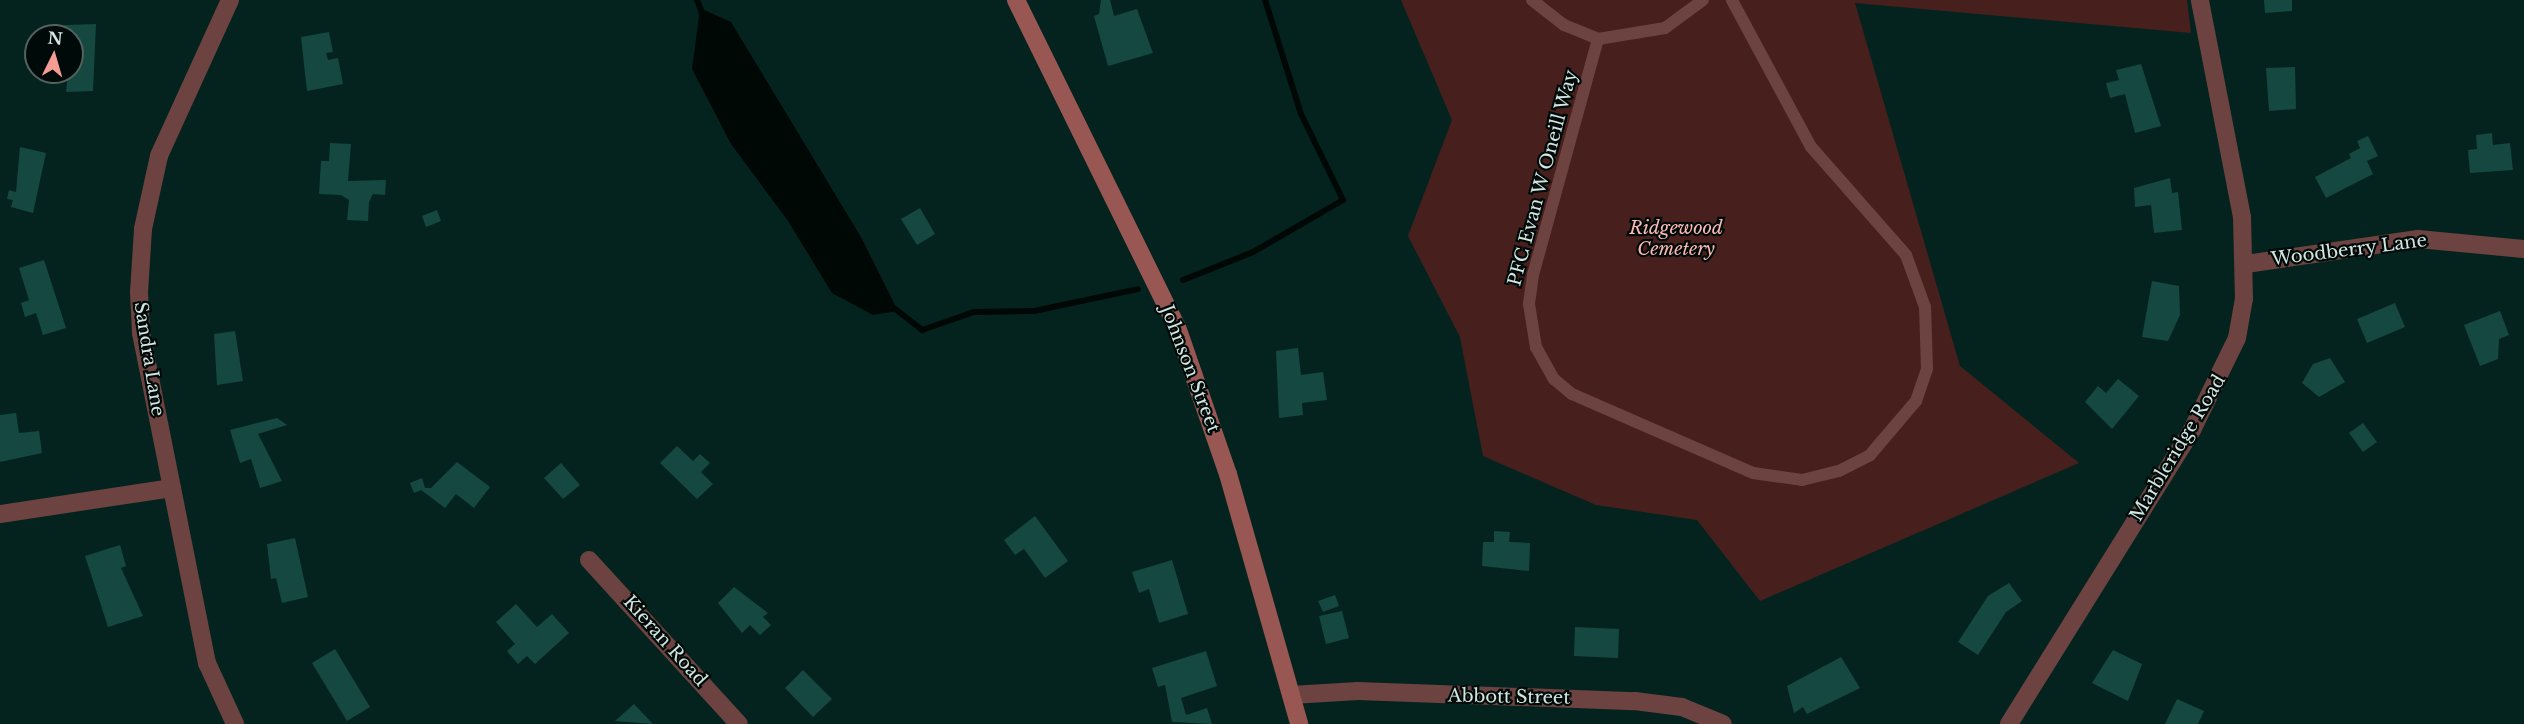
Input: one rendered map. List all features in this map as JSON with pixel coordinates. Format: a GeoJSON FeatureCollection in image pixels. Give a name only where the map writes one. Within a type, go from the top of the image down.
{"type":"FeatureCollection","features":[{"type":"Feature","properties":{"kind":"street","name":"Sandra Lane"},"geometry":{"type":"LineString","coordinates":[[230,0],[159,156],[143,229],[141,333],[207,663],[235,724]]}},
{"type":"Feature","properties":{"kind":"street","name":"Johnson Street"},"geometry":{"type":"LineString","coordinates":[[1016,0],[1177,327],[1228,474],[1299,724]]}},
{"type":"Feature","properties":{"kind":"street","name":"Marbleridge Road"},"geometry":{"type":"LineString","coordinates":[[2009,724],[2222,377],[2237,338],[2246,264],[2242,217],[2200,0]]}},
{"type":"Feature","properties":{"kind":"street","name":"Woodberry Lane"},"geometry":{"type":"LineString","coordinates":[[2246,264],[2418,239],[2524,249]]}},
{"type":"Feature","properties":{"kind":"street"},"geometry":{"type":"LineString","coordinates":[[0,514],[172,488]]}},
{"type":"Feature","properties":{"kind":"street","name":"Kieran Road"},"geometry":{"type":"LineString","coordinates":[[590,560],[739,724]]}},
{"type":"Feature","properties":{"kind":"street","name":"Abbott Street"},"geometry":{"type":"LineString","coordinates":[[1291,695],[1358,691],[1635,701],[1682,707],[1723,724]]}},
{"type":"Feature","properties":{"kind":"lane"},"geometry":{"type":"LineString","coordinates":[[1532,0],[1564,25],[1598,39],[1665,28],[1702,0]]}},
{"type":"Feature","properties":{"kind":"lane","name":"PFC Evan W Oneill Way"},"geometry":{"type":"LineString","coordinates":[[1598,39],[1533,275],[1529,304],[1536,347],[1554,379],[1572,394],[1753,473],[1802,480],[1839,471],[1870,455],[1916,401],[1928,369],[1925,307],[1906,255],[1811,147],[1732,0]]}},
{"type":"Feature","properties":{"kind":"green space","name":"Ridgewood Cemetery"},"geometry":{"type":"Polygon","coordinates":[[[1401,0],[2187,0],[2191,33],[1855,3],[1960,366],[2079,463],[1760,601],[1697,520],[1596,505],[1483,456],[1460,337],[1408,236],[1452,120],[1401,0]]]}},
{"type":"Feature","properties":{"kind":"shaded area"},"geometry":{"type":"Polygon","coordinates":[[[700,8],[731,22],[861,237],[898,311],[873,315],[832,293],[788,221],[731,144],[692,69],[700,8]]]}},
{"type":"Feature","properties":{"kind":"building"},"geometry":{"type":"Polygon","coordinates":[[[1101,0],[1110,0],[1114,16],[1137,9],[1153,53],[1108,66],[1094,16],[1099,14],[1101,0]]]}},
{"type":"Feature","properties":{"kind":"building"},"geometry":{"type":"Polygon","coordinates":[[[2264,0],[2292,0],[2292,11],[2265,13],[2264,0]]]}},
{"type":"Feature","properties":{"kind":"building"},"geometry":{"type":"Polygon","coordinates":[[[84,24],[96,24],[93,91],[66,92],[67,84],[84,84],[84,24]]]}},
{"type":"Feature","properties":{"kind":"building"},"geometry":{"type":"Polygon","coordinates":[[[329,32],[333,52],[326,53],[328,60],[338,58],[343,84],[307,91],[301,37],[329,32]]]}},
{"type":"Feature","properties":{"kind":"building"},"geometry":{"type":"Polygon","coordinates":[[[2141,64],[2161,126],[2135,133],[2125,94],[2110,98],[2106,83],[2119,80],[2116,70],[2141,64]]]}},
{"type":"Feature","properties":{"kind":"building"},"geometry":{"type":"Polygon","coordinates":[[[2295,67],[2296,109],[2269,111],[2266,68],[2295,67]]]}},
{"type":"Feature","properties":{"kind":"building"},"geometry":{"type":"Polygon","coordinates":[[[2492,133],[2493,145],[2510,143],[2513,170],[2470,173],[2468,150],[2477,149],[2476,135],[2492,133]]]}},
{"type":"Feature","properties":{"kind":"building"},"geometry":{"type":"Polygon","coordinates":[[[2368,136],[2378,156],[2367,161],[2373,174],[2326,198],[2315,177],[2351,158],[2349,154],[2360,148],[2357,141],[2368,136]]]}},
{"type":"Feature","properties":{"kind":"building"},"geometry":{"type":"Polygon","coordinates":[[[330,143],[351,144],[348,181],[386,180],[385,195],[373,194],[369,202],[368,221],[347,220],[349,200],[341,195],[319,194],[321,161],[329,161],[330,143]]]}},
{"type":"Feature","properties":{"kind":"building"},"geometry":{"type":"Polygon","coordinates":[[[20,147],[46,153],[33,213],[11,207],[13,200],[7,199],[9,190],[16,192],[20,147]]]}},
{"type":"Feature","properties":{"kind":"building"},"geometry":{"type":"Polygon","coordinates":[[[2170,178],[2172,193],[2178,192],[2182,230],[2154,233],[2151,205],[2135,207],[2134,188],[2170,178]]]}},
{"type":"Feature","properties":{"kind":"building"},"geometry":{"type":"Polygon","coordinates":[[[920,208],[935,234],[917,245],[901,219],[920,208]]]}},
{"type":"Feature","properties":{"kind":"building"},"geometry":{"type":"Polygon","coordinates":[[[437,210],[441,221],[426,227],[422,216],[437,210]]]}},
{"type":"Feature","properties":{"kind":"building"},"geometry":{"type":"Polygon","coordinates":[[[44,260],[66,328],[43,335],[36,313],[25,317],[21,303],[29,300],[19,268],[44,260]]]}},
{"type":"Feature","properties":{"kind":"building"},"geometry":{"type":"Polygon","coordinates":[[[2152,281],[2179,286],[2180,315],[2168,341],[2142,337],[2152,281]]]}},
{"type":"Feature","properties":{"kind":"building"},"geometry":{"type":"Polygon","coordinates":[[[2395,303],[2405,327],[2367,343],[2357,319],[2395,303]]]}},
{"type":"Feature","properties":{"kind":"building"},"geometry":{"type":"Polygon","coordinates":[[[2500,311],[2509,335],[2499,339],[2498,359],[2480,366],[2464,325],[2500,311]]]}},
{"type":"Feature","properties":{"kind":"building"},"geometry":{"type":"Polygon","coordinates":[[[235,331],[243,381],[217,385],[214,334],[235,331]]]}},
{"type":"Feature","properties":{"kind":"building"},"geometry":{"type":"Polygon","coordinates":[[[1298,348],[1301,375],[1323,372],[1327,400],[1302,403],[1303,415],[1279,418],[1276,351],[1298,348]]]}},
{"type":"Feature","properties":{"kind":"building"},"geometry":{"type":"Polygon","coordinates":[[[2330,358],[2345,382],[2319,397],[2302,383],[2313,364],[2330,358]]]}},
{"type":"Feature","properties":{"kind":"building"},"geometry":{"type":"Polygon","coordinates":[[[2118,379],[2139,396],[2112,429],[2085,402],[2098,386],[2106,393],[2118,379]]]}},
{"type":"Feature","properties":{"kind":"building"},"geometry":{"type":"Polygon","coordinates":[[[16,413],[19,433],[39,431],[42,453],[0,462],[0,415],[16,413]]]}},
{"type":"Feature","properties":{"kind":"building"},"geometry":{"type":"Polygon","coordinates":[[[277,418],[287,425],[258,434],[282,481],[260,488],[251,459],[240,463],[230,430],[277,418]]]}},
{"type":"Feature","properties":{"kind":"building"},"geometry":{"type":"Polygon","coordinates":[[[2363,423],[2377,442],[2363,452],[2349,433],[2363,423]]]}},
{"type":"Feature","properties":{"kind":"building"},"geometry":{"type":"Polygon","coordinates":[[[677,446],[693,461],[700,454],[710,463],[701,472],[713,484],[697,499],[660,463],[677,446]]]}},
{"type":"Feature","properties":{"kind":"building"},"geometry":{"type":"Polygon","coordinates":[[[457,462],[490,487],[474,508],[456,494],[445,508],[421,490],[414,493],[410,483],[422,478],[425,488],[431,488],[457,462]]]}},
{"type":"Feature","properties":{"kind":"building"},"geometry":{"type":"Polygon","coordinates":[[[561,463],[580,485],[563,499],[544,478],[561,463]]]}},
{"type":"Feature","properties":{"kind":"building"},"geometry":{"type":"Polygon","coordinates":[[[1035,516],[1068,561],[1045,578],[1024,549],[1015,555],[1004,540],[1035,516]]]}},
{"type":"Feature","properties":{"kind":"building"},"geometry":{"type":"Polygon","coordinates":[[[1494,531],[1510,532],[1509,542],[1530,543],[1529,571],[1482,566],[1483,542],[1494,542],[1494,531]]]}},
{"type":"Feature","properties":{"kind":"building"},"geometry":{"type":"Polygon","coordinates":[[[295,538],[308,597],[282,603],[276,578],[271,579],[267,544],[295,538]]]}},
{"type":"Feature","properties":{"kind":"building"},"geometry":{"type":"Polygon","coordinates":[[[120,545],[126,566],[121,568],[143,616],[108,627],[85,556],[120,545]]]}},
{"type":"Feature","properties":{"kind":"building"},"geometry":{"type":"Polygon","coordinates":[[[1172,560],[1188,614],[1159,623],[1149,589],[1139,593],[1132,572],[1172,560]]]}},
{"type":"Feature","properties":{"kind":"building"},"geometry":{"type":"Polygon","coordinates":[[[2009,583],[2022,601],[2006,612],[1978,655],[1958,642],[1988,596],[2009,583]]]}},
{"type":"Feature","properties":{"kind":"building"},"geometry":{"type":"Polygon","coordinates":[[[734,587],[768,613],[763,617],[771,625],[760,635],[750,625],[742,633],[718,603],[734,587]]]}},
{"type":"Feature","properties":{"kind":"building"},"geometry":{"type":"Polygon","coordinates":[[[1335,595],[1339,606],[1323,612],[1318,601],[1335,595]]]}},
{"type":"Feature","properties":{"kind":"building"},"geometry":{"type":"Polygon","coordinates":[[[516,604],[537,627],[552,614],[569,633],[535,664],[527,656],[518,664],[507,651],[515,644],[496,622],[516,604]]]}},
{"type":"Feature","properties":{"kind":"building"},"geometry":{"type":"Polygon","coordinates":[[[1342,611],[1349,638],[1326,644],[1319,616],[1342,611]]]}},
{"type":"Feature","properties":{"kind":"building"},"geometry":{"type":"Polygon","coordinates":[[[1575,627],[1619,629],[1618,658],[1574,656],[1575,627]]]}},
{"type":"Feature","properties":{"kind":"building"},"geometry":{"type":"Polygon","coordinates":[[[335,649],[370,707],[347,721],[312,663],[335,649]]]}},
{"type":"Feature","properties":{"kind":"building"},"geometry":{"type":"Polygon","coordinates":[[[2113,650],[2142,664],[2128,701],[2092,683],[2113,650]]]}},
{"type":"Feature","properties":{"kind":"building"},"geometry":{"type":"Polygon","coordinates":[[[1206,651],[1217,686],[1181,698],[1186,715],[1207,708],[1212,724],[1172,722],[1165,685],[1158,687],[1152,668],[1206,651]]]}},
{"type":"Feature","properties":{"kind":"building"},"geometry":{"type":"Polygon","coordinates":[[[1841,657],[1860,688],[1807,714],[1803,707],[1794,713],[1787,686],[1841,657]]]}},
{"type":"Feature","properties":{"kind":"building"},"geometry":{"type":"Polygon","coordinates":[[[803,670],[832,699],[813,717],[785,688],[803,670]]]}},
{"type":"Feature","properties":{"kind":"building"},"geometry":{"type":"Polygon","coordinates":[[[2177,699],[2204,711],[2198,724],[2165,724],[2177,699]]]}},
{"type":"Feature","properties":{"kind":"building"},"geometry":{"type":"Polygon","coordinates":[[[634,704],[653,724],[615,721],[634,704]]]}},
{"type":"Feature","properties":{"kind":"waterway"},"geometry":{"type":"LineString","coordinates":[[697,0],[702,13]]}},
{"type":"Feature","properties":{"kind":"waterway"},"geometry":{"type":"LineString","coordinates":[[1183,280],[1253,252],[1343,200],[1301,114],[1265,0]]}},
{"type":"Feature","properties":{"kind":"waterway"},"geometry":{"type":"LineString","coordinates":[[894,308],[922,330],[974,312],[1034,311],[1138,289]]}}]}
